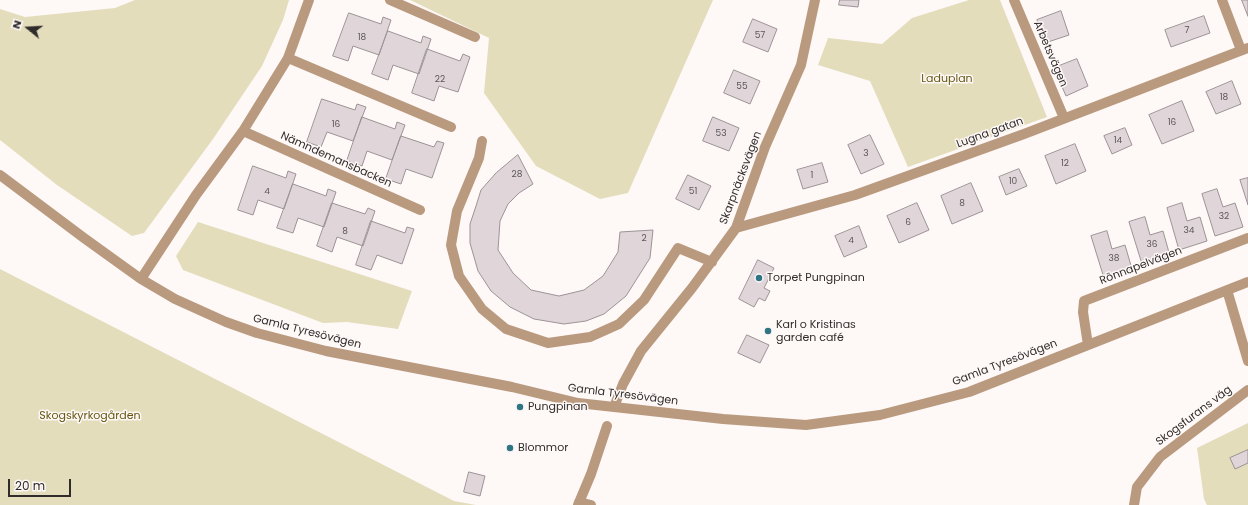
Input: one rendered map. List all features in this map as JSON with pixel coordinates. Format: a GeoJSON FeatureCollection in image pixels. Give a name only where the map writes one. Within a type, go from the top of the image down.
{"type":"FeatureCollection","features":[{"type":"Feature","properties":{"kind":"street"},"geometry":{"type":"LineString","coordinates":[[140,279],[196,195],[242,131],[288,58],[309,0]]}},
{"type":"Feature","properties":{"kind":"street"},"geometry":{"type":"LineString","coordinates":[[390,0],[475,37]]}},
{"type":"Feature","properties":{"kind":"street","name":"Skarpnäcksvägen"},"geometry":{"type":"LineString","coordinates":[[614,407],[623,384],[641,351],[712,262],[736,228],[765,147],[801,65],[815,0]]}},
{"type":"Feature","properties":{"kind":"street","name":"Arbetsvägen"},"geometry":{"type":"LineString","coordinates":[[1014,0],[1064,118]]}},
{"type":"Feature","properties":{"kind":"street"},"geometry":{"type":"LineString","coordinates":[[1222,0],[1245,49]]}},
{"type":"Feature","properties":{"kind":"street","name":"Lugna gatan"},"geometry":{"type":"LineString","coordinates":[[736,228],[855,195],[1245,49]]}},
{"type":"Feature","properties":{"kind":"street"},"geometry":{"type":"LineString","coordinates":[[288,58],[451,127]]}},
{"type":"Feature","properties":{"kind":"street","name":"Nämndemansbacken"},"geometry":{"type":"LineString","coordinates":[[242,131],[420,210]]}},
{"type":"Feature","properties":{"kind":"street"},"geometry":{"type":"LineString","coordinates":[[482,141],[479,158],[457,211],[451,245],[459,276],[482,309],[506,329],[548,343],[590,337],[618,324],[644,300],[678,248],[712,262]]}},
{"type":"Feature","properties":{"kind":"street","name":"Gamla Tyresövägen"},"geometry":{"type":"LineString","coordinates":[[0,175],[140,279],[175,299],[226,322],[272,337],[326,351],[512,387],[578,402],[723,419],[806,425],[880,415],[969,392],[1248,282]]}},
{"type":"Feature","properties":{"kind":"street","name":"Rönnapelvägen"},"geometry":{"type":"LineString","coordinates":[[1088,345],[1083,312],[1084,301],[1248,238]]}},
{"type":"Feature","properties":{"kind":"street"},"geometry":{"type":"LineString","coordinates":[[1228,290],[1245,339],[1248,361]]}},
{"type":"Feature","properties":{"kind":"street","name":"Skogsfurans väg"},"geometry":{"type":"LineString","coordinates":[[1134,505],[1137,487],[1160,457],[1248,390]]}},
{"type":"Feature","properties":{"kind":"street"},"geometry":{"type":"LineString","coordinates":[[591,505],[579,504],[607,426]]}},
{"type":"Feature","properties":{"kind":"green space"},"geometry":{"type":"Polygon","coordinates":[[[135,0],[289,0],[283,20],[262,66],[213,139],[144,233],[132,236],[57,185],[0,140],[0,9],[25,17],[115,8],[135,0]]]}},
{"type":"Feature","properties":{"kind":"green space"},"geometry":{"type":"Polygon","coordinates":[[[410,0],[713,0],[628,193],[600,199],[536,166],[484,93],[489,38],[410,0]]]}},
{"type":"Feature","properties":{"kind":"green space","name":"Laduplan"},"geometry":{"type":"Polygon","coordinates":[[[969,0],[1000,0],[1047,117],[908,167],[870,81],[818,65],[828,38],[882,44],[912,18],[969,0]]]}},
{"type":"Feature","properties":{"kind":"green space"},"geometry":{"type":"Polygon","coordinates":[[[198,222],[412,291],[398,329],[347,322],[323,323],[183,270],[176,256],[198,222]]]}},
{"type":"Feature","properties":{"kind":"green space","name":"Skogskyrkogården"},"geometry":{"type":"Polygon","coordinates":[[[0,269],[454,501],[476,505],[0,505],[0,269]]]}},
{"type":"Feature","properties":{"kind":"green space"},"geometry":{"type":"Polygon","coordinates":[[[1248,423],[1248,505],[1207,505],[1204,499],[1197,448],[1248,423]]]}},
{"type":"Feature","properties":{"kind":"building"},"geometry":{"type":"Polygon","coordinates":[[[840,0],[859,0],[858,7],[839,5],[840,0]]]}},
{"type":"Feature","properties":{"kind":"building"},"geometry":{"type":"Polygon","coordinates":[[[1242,0],[1248,0],[1248,16],[1242,0]]]}},
{"type":"Feature","properties":{"kind":"building"},"geometry":{"type":"Polygon","coordinates":[[[1061,11],[1069,35],[1045,43],[1037,20],[1061,11]]]}},
{"type":"Feature","properties":{"kind":"building"},"geometry":{"type":"Polygon","coordinates":[[[349,13],[381,24],[383,17],[391,20],[379,55],[353,46],[348,61],[333,56],[349,13]]]}},
{"type":"Feature","properties":{"kind":"building"},"geometry":{"type":"Polygon","coordinates":[[[1204,16],[1210,33],[1171,47],[1165,30],[1204,16]]]}},
{"type":"Feature","properties":{"kind":"building"},"geometry":{"type":"Polygon","coordinates":[[[753,19],[777,29],[768,52],[743,42],[753,19]]]}},
{"type":"Feature","properties":{"kind":"building"},"geometry":{"type":"Polygon","coordinates":[[[388,31],[421,43],[423,36],[431,39],[419,74],[393,65],[388,80],[372,74],[388,31]]]}},
{"type":"Feature","properties":{"kind":"building"},"geometry":{"type":"Polygon","coordinates":[[[427,49],[460,61],[463,54],[470,57],[458,92],[439,86],[434,101],[412,93],[427,49]]]}},
{"type":"Feature","properties":{"kind":"building"},"geometry":{"type":"Polygon","coordinates":[[[1077,59],[1088,86],[1066,96],[1054,68],[1077,59]]]}},
{"type":"Feature","properties":{"kind":"building"},"geometry":{"type":"Polygon","coordinates":[[[734,70],[760,81],[750,104],[724,93],[734,70]]]}},
{"type":"Feature","properties":{"kind":"building"},"geometry":{"type":"Polygon","coordinates":[[[1232,81],[1241,104],[1216,114],[1206,92],[1232,81]]]}},
{"type":"Feature","properties":{"kind":"building"},"geometry":{"type":"Polygon","coordinates":[[[322,99],[355,110],[357,104],[366,107],[353,141],[327,132],[321,147],[307,142],[322,99]]]}},
{"type":"Feature","properties":{"kind":"building"},"geometry":{"type":"Polygon","coordinates":[[[1182,101],[1194,131],[1162,144],[1149,115],[1182,101]]]}},
{"type":"Feature","properties":{"kind":"building"},"geometry":{"type":"Polygon","coordinates":[[[362,117],[395,129],[397,122],[405,125],[392,160],[367,151],[362,166],[347,161],[362,117]]]}},
{"type":"Feature","properties":{"kind":"building"},"geometry":{"type":"Polygon","coordinates":[[[713,117],[739,128],[729,151],[703,141],[713,117]]]}},
{"type":"Feature","properties":{"kind":"building"},"geometry":{"type":"Polygon","coordinates":[[[1125,128],[1132,145],[1112,154],[1104,136],[1125,128]]]}},
{"type":"Feature","properties":{"kind":"building"},"geometry":{"type":"Polygon","coordinates":[[[870,135],[884,164],[861,174],[848,145],[870,135]]]}},
{"type":"Feature","properties":{"kind":"building"},"geometry":{"type":"Polygon","coordinates":[[[401,136],[434,147],[437,141],[444,143],[432,178],[406,169],[401,184],[386,179],[401,136]]]}},
{"type":"Feature","properties":{"kind":"building"},"geometry":{"type":"Polygon","coordinates":[[[1075,144],[1086,171],[1056,184],[1045,156],[1075,144]]]}},
{"type":"Feature","properties":{"kind":"building"},"geometry":{"type":"Polygon","coordinates":[[[518,155],[533,184],[519,193],[508,204],[500,221],[498,250],[513,273],[531,290],[559,296],[584,290],[603,276],[618,252],[620,232],[653,230],[650,258],[626,296],[604,314],[586,321],[564,324],[534,319],[510,307],[491,291],[478,271],[470,243],[470,224],[481,190],[496,173],[518,155]]]}},
{"type":"Feature","properties":{"kind":"building"},"geometry":{"type":"Polygon","coordinates":[[[822,163],[828,182],[803,189],[797,170],[822,163]]]}},
{"type":"Feature","properties":{"kind":"building"},"geometry":{"type":"Polygon","coordinates":[[[253,166],[286,178],[288,171],[296,174],[284,209],[258,200],[253,215],[238,210],[253,166]]]}},
{"type":"Feature","properties":{"kind":"building"},"geometry":{"type":"Polygon","coordinates":[[[1019,169],[1027,186],[1006,195],[999,177],[1019,169]]]}},
{"type":"Feature","properties":{"kind":"building"},"geometry":{"type":"Polygon","coordinates":[[[688,175],[711,186],[699,210],[676,199],[688,175]]]}},
{"type":"Feature","properties":{"kind":"building"},"geometry":{"type":"Polygon","coordinates":[[[1248,178],[1248,205],[1240,180],[1248,178]]]}},
{"type":"Feature","properties":{"kind":"building"},"geometry":{"type":"Polygon","coordinates":[[[971,183],[983,211],[952,224],[941,196],[971,183]]]}},
{"type":"Feature","properties":{"kind":"building"},"geometry":{"type":"Polygon","coordinates":[[[293,184],[326,196],[328,189],[336,192],[324,227],[298,218],[293,233],[277,228],[293,184]]]}},
{"type":"Feature","properties":{"kind":"building"},"geometry":{"type":"Polygon","coordinates":[[[1217,189],[1223,207],[1235,203],[1243,227],[1215,236],[1202,194],[1217,189]]]}},
{"type":"Feature","properties":{"kind":"building"},"geometry":{"type":"Polygon","coordinates":[[[332,203],[365,214],[368,208],[375,211],[363,246],[337,237],[332,252],[317,246],[332,203]]]}},
{"type":"Feature","properties":{"kind":"building"},"geometry":{"type":"Polygon","coordinates":[[[917,203],[929,230],[899,243],[887,216],[917,203]]]}},
{"type":"Feature","properties":{"kind":"building"},"geometry":{"type":"Polygon","coordinates":[[[1182,203],[1187,221],[1200,217],[1207,241],[1179,250],[1167,208],[1182,203]]]}},
{"type":"Feature","properties":{"kind":"building"},"geometry":{"type":"Polygon","coordinates":[[[1145,217],[1150,235],[1163,231],[1170,256],[1142,264],[1129,222],[1145,217]]]}},
{"type":"Feature","properties":{"kind":"building"},"geometry":{"type":"Polygon","coordinates":[[[371,221],[405,233],[407,227],[414,229],[402,264],[377,255],[371,270],[356,265],[371,221]]]}},
{"type":"Feature","properties":{"kind":"building"},"geometry":{"type":"Polygon","coordinates":[[[859,226],[867,247],[844,257],[835,236],[859,226]]]}},
{"type":"Feature","properties":{"kind":"building"},"geometry":{"type":"Polygon","coordinates":[[[1107,231],[1112,249],[1125,245],[1132,269],[1104,278],[1091,236],[1107,231]]]}},
{"type":"Feature","properties":{"kind":"building","name":"Torpet Pungpinan"},"geometry":{"type":"Polygon","coordinates":[[[758,260],[774,268],[764,288],[770,291],[765,301],[759,298],[754,307],[739,299],[758,260]]]}},
{"type":"Feature","properties":{"kind":"building"},"geometry":{"type":"Polygon","coordinates":[[[747,335],[769,345],[760,363],[738,353],[747,335]]]}},
{"type":"Feature","properties":{"kind":"building"},"geometry":{"type":"Polygon","coordinates":[[[1248,450],[1248,463],[1235,469],[1230,458],[1248,450]]]}},
{"type":"Feature","properties":{"kind":"building"},"geometry":{"type":"Polygon","coordinates":[[[469,472],[485,476],[480,496],[464,492],[469,472]]]}},
{"type":"Feature","properties":{"kind":"place","name":"Torpet Pungpinan"},"geometry":{"type":"Point","coordinates":[759,278]}},
{"type":"Feature","properties":{"kind":"place","name":"Karl o Kristinas garden café"},"geometry":{"type":"Point","coordinates":[768,331]}},
{"type":"Feature","properties":{"kind":"place","name":"Pungpinan"},"geometry":{"type":"Point","coordinates":[520,407]}},
{"type":"Feature","properties":{"kind":"place","name":"Blommor"},"geometry":{"type":"Point","coordinates":[510,448]}}]}
